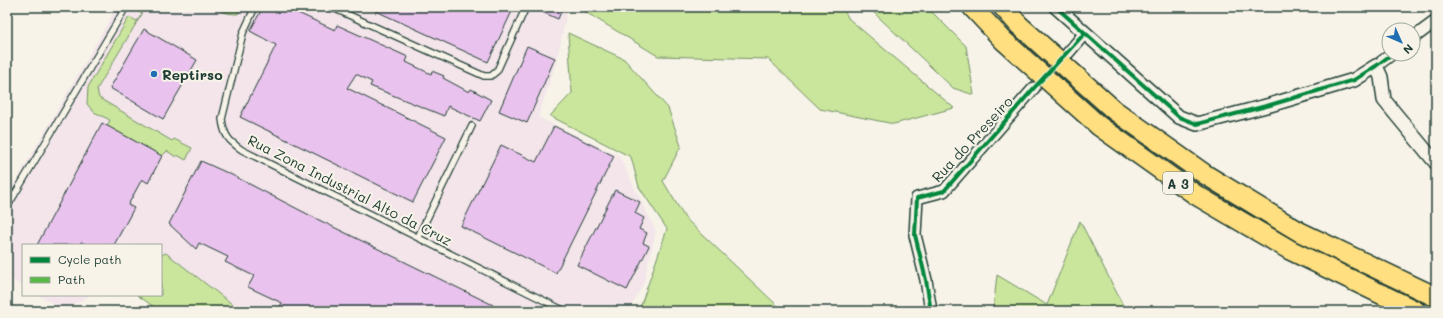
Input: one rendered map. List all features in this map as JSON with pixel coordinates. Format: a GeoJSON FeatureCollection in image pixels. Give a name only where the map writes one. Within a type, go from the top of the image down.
{"type":"FeatureCollection","features":[{"type":"Feature","properties":{"kind":"highway","name":"A 3"},"geometry":{"type":"LineString","coordinates":[[972,7],[1002,40],[1099,126],[1196,195],[1290,250],[1416,311]]}},
{"type":"Feature","properties":{"kind":"highway","name":"A 3"},"geometry":{"type":"LineString","coordinates":[[1003,7],[1019,24],[1114,110],[1206,175],[1300,232],[1436,297]]}},
{"type":"Feature","properties":{"kind":"street"},"geometry":{"type":"LineString","coordinates":[[1056,7],[1179,116],[1197,124],[1270,105],[1354,80],[1381,62]]}},
{"type":"Feature","properties":{"kind":"street"},"geometry":{"type":"LineString","coordinates":[[1421,31],[1435,20]]}},
{"type":"Feature","properties":{"kind":"street"},"geometry":{"type":"LineString","coordinates":[[1068,53],[1085,33]]}},
{"type":"Feature","properties":{"kind":"street"},"geometry":{"type":"LineString","coordinates":[[1376,66],[1381,77],[1384,100],[1436,164]]}},
{"type":"Feature","properties":{"kind":"street","name":"Rua do Preseiro"},"geometry":{"type":"LineString","coordinates":[[931,311],[926,280],[915,235],[917,198],[944,191],[1034,88]]}},
{"type":"Feature","properties":{"kind":"lane"},"geometry":{"type":"LineString","coordinates":[[9,204],[126,7]]}},
{"type":"Feature","properties":{"kind":"lane","name":"Rua Zona Industrial Alto da Cruz"},"geometry":{"type":"LineString","coordinates":[[254,7],[244,33],[222,119],[226,137],[242,150],[565,311]]}},
{"type":"Feature","properties":{"kind":"lane"},"geometry":{"type":"LineString","coordinates":[[331,7],[484,76],[492,76],[497,71],[526,7]]}},
{"type":"Feature","properties":{"kind":"lane"},"geometry":{"type":"LineString","coordinates":[[418,237],[472,126]]}},
{"type":"Feature","properties":{"kind":"shaded area"},"geometry":{"type":"Polygon","coordinates":[[[117,7],[568,7],[557,60],[538,117],[619,156],[656,231],[644,282],[629,311],[241,311],[166,253],[162,255],[162,244],[22,244],[22,285],[7,277],[7,197],[117,7]]]}},
{"type":"Feature","properties":{"kind":"shaded area"},"geometry":{"type":"Polygon","coordinates":[[[40,296],[89,296],[64,310],[40,296]]]}},
{"type":"Feature","properties":{"kind":"green space"},"geometry":{"type":"Polygon","coordinates":[[[136,7],[146,7],[142,14],[135,9],[136,7]]]}},
{"type":"Feature","properties":{"kind":"green space"},"geometry":{"type":"Polygon","coordinates":[[[216,7],[241,7],[238,14],[232,14],[221,11],[216,7]]]}},
{"type":"Feature","properties":{"kind":"green space"},"geometry":{"type":"Polygon","coordinates":[[[577,7],[842,7],[849,19],[954,108],[894,124],[820,109],[768,59],[658,56],[577,7]]]}},
{"type":"Feature","properties":{"kind":"green space"},"geometry":{"type":"Polygon","coordinates":[[[868,7],[916,7],[932,12],[966,46],[974,95],[953,88],[868,7]]]}},
{"type":"Feature","properties":{"kind":"green space"},"geometry":{"type":"Polygon","coordinates":[[[141,16],[97,89],[99,98],[172,141],[174,139],[192,148],[186,160],[177,155],[176,157],[167,151],[162,156],[107,126],[110,120],[94,112],[87,104],[88,87],[129,17],[137,21],[141,16]]]}},
{"type":"Feature","properties":{"kind":"green space"},"geometry":{"type":"Polygon","coordinates":[[[568,33],[624,59],[668,108],[681,146],[663,181],[685,218],[783,311],[639,311],[667,229],[639,187],[631,157],[550,116],[572,93],[568,33]]]}},
{"type":"Feature","properties":{"kind":"green space"},"geometry":{"type":"Polygon","coordinates":[[[1080,221],[1126,311],[993,311],[997,275],[1047,305],[1080,221]]]}},
{"type":"Feature","properties":{"kind":"green space"},"geometry":{"type":"Polygon","coordinates":[[[166,253],[241,311],[160,311],[138,296],[162,296],[162,255],[166,253]]]}},
{"type":"Feature","properties":{"kind":"building"},"geometry":{"type":"Polygon","coordinates":[[[263,7],[285,7],[335,30],[337,25],[408,57],[406,62],[431,74],[432,71],[444,76],[443,78],[469,92],[471,89],[491,100],[480,121],[448,106],[444,116],[370,86],[372,82],[356,74],[347,88],[446,137],[413,202],[240,117],[276,45],[250,31],[263,7]]]}},
{"type":"Feature","properties":{"kind":"building"},"geometry":{"type":"Polygon","coordinates":[[[367,7],[514,7],[488,62],[367,7]]]}},
{"type":"Feature","properties":{"kind":"building"},"geometry":{"type":"Polygon","coordinates":[[[531,7],[563,7],[558,19],[531,7]]]}},
{"type":"Feature","properties":{"kind":"building","name":"Reptirso"},"geometry":{"type":"Polygon","coordinates":[[[144,29],[197,60],[163,119],[110,88],[144,29]]]}},
{"type":"Feature","properties":{"kind":"building"},"geometry":{"type":"Polygon","coordinates":[[[527,46],[555,58],[527,123],[499,111],[527,46]]]}},
{"type":"Feature","properties":{"kind":"building"},"geometry":{"type":"Polygon","coordinates":[[[102,123],[162,156],[148,183],[142,179],[128,205],[134,208],[115,244],[85,244],[81,242],[80,244],[38,244],[102,123]]]}},
{"type":"Feature","properties":{"kind":"building"},"geometry":{"type":"Polygon","coordinates":[[[554,126],[614,156],[556,273],[461,226],[501,145],[536,162],[554,126]]]}},
{"type":"Feature","properties":{"kind":"building"},"geometry":{"type":"Polygon","coordinates":[[[201,161],[493,305],[490,311],[283,311],[279,309],[282,303],[248,287],[254,276],[225,262],[228,257],[199,243],[196,249],[169,224],[201,161]]]}},
{"type":"Feature","properties":{"kind":"building"},"geometry":{"type":"Polygon","coordinates":[[[615,190],[640,202],[635,213],[644,218],[639,229],[647,233],[643,243],[649,246],[627,290],[577,265],[615,190]]]}},
{"type":"Feature","properties":{"kind":"marked path"},"geometry":{"type":"LineString","coordinates":[[7,209],[9,204]]}},
{"type":"Feature","properties":{"kind":"cycle path"},"geometry":{"type":"LineString","coordinates":[[1056,7],[1179,117],[1197,124],[1270,105],[1354,80],[1381,62]]}},
{"type":"Feature","properties":{"kind":"cycle path"},"geometry":{"type":"LineString","coordinates":[[931,311],[926,280],[915,235],[917,198],[944,191],[1034,88],[1085,33]]}},
{"type":"Feature","properties":{"kind":"place","name":"Reptirso"},"geometry":{"type":"Point","coordinates":[154,74]}}]}
